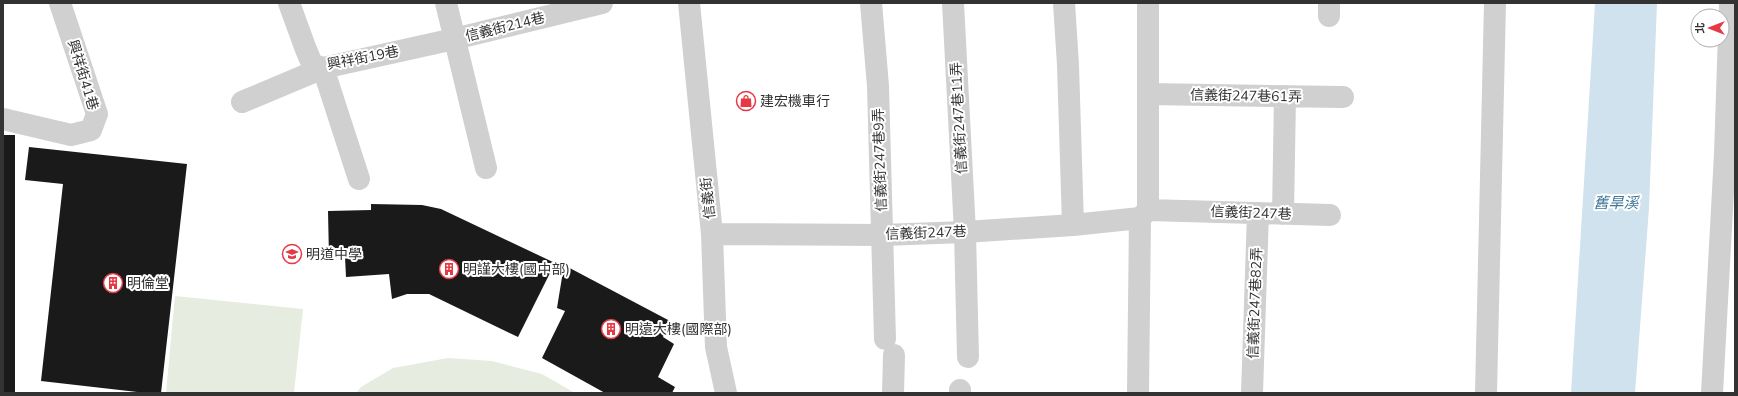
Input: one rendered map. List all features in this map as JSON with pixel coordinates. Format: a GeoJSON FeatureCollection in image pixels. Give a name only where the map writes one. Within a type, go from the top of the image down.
{"type":"FeatureCollection","features":[{"type":"Feature","properties":{"kind":"street","name":"興祥街41巷"},"geometry":{"type":"LineString","coordinates":[[3,119],[71,135],[91,130],[97,114],[60,3]]}},
{"type":"Feature","properties":{"kind":"street","name":"興祥街19巷"},"geometry":{"type":"LineString","coordinates":[[289,3],[312,64],[323,68],[454,39]]}},
{"type":"Feature","properties":{"kind":"street"},"geometry":{"type":"LineString","coordinates":[[446,3],[486,168]]}},
{"type":"Feature","properties":{"kind":"street","name":"信義街214巷"},"geometry":{"type":"LineString","coordinates":[[454,39],[602,3]]}},
{"type":"Feature","properties":{"kind":"street","name":"信義街"},"geometry":{"type":"LineString","coordinates":[[689,3],[712,234],[716,347],[726,393]]}},
{"type":"Feature","properties":{"kind":"street","name":"信義街247巷9弄"},"geometry":{"type":"LineString","coordinates":[[871,3],[878,86],[882,234],[893,393]]}},
{"type":"Feature","properties":{"kind":"street","name":"信義街247巷11弄"},"geometry":{"type":"LineString","coordinates":[[952,3],[965,232],[968,357]]}},
{"type":"Feature","properties":{"kind":"street"},"geometry":{"type":"LineString","coordinates":[[1064,3],[1068,65],[1073,225]]}},
{"type":"Feature","properties":{"kind":"street"},"geometry":{"type":"LineString","coordinates":[[1138,393],[1148,94],[1148,3]]}},
{"type":"Feature","properties":{"kind":"street"},"geometry":{"type":"LineString","coordinates":[[1486,393],[1495,3]]}},
{"type":"Feature","properties":{"kind":"street"},"geometry":{"type":"LineString","coordinates":[[1712,393],[1726,154],[1730,3]]}},
{"type":"Feature","properties":{"kind":"street"},"geometry":{"type":"LineString","coordinates":[[242,102],[323,68],[359,179]]}},
{"type":"Feature","properties":{"kind":"street","name":"信義街247巷61弄"},"geometry":{"type":"LineString","coordinates":[[1148,94],[1344,97]]}},
{"type":"Feature","properties":{"kind":"street"},"geometry":{"type":"LineString","coordinates":[[1283,214],[1285,96]]}},
{"type":"Feature","properties":{"kind":"street","name":"信義街247巷"},"geometry":{"type":"LineString","coordinates":[[712,234],[882,234],[965,232],[1073,225],[1144,214],[1258,213],[1330,215]]}},
{"type":"Feature","properties":{"kind":"street","name":"信義街247巷82弄"},"geometry":{"type":"LineString","coordinates":[[1252,393],[1258,213]]}},
{"type":"Feature","properties":{"kind":"shaded area"},"geometry":{"type":"Polygon","coordinates":[[[175,296],[303,309],[294,393],[166,393],[175,296]]]}},
{"type":"Feature","properties":{"kind":"shaded area"},"geometry":{"type":"Polygon","coordinates":[[[448,358],[492,361],[542,374],[575,393],[356,393],[361,387],[393,368],[448,358]]]}},
{"type":"Feature","properties":{"kind":"water","name":"舊旱溪"},"geometry":{"type":"Polygon","coordinates":[[[1595,3],[1657,3],[1649,208],[1635,393],[1571,393],[1595,3]]]}},
{"type":"Feature","properties":{"kind":"building"},"geometry":{"type":"Polygon","coordinates":[[[3,135],[15,135],[15,393],[3,393],[3,135]]]}},
{"type":"Feature","properties":{"kind":"building","name":"明倫堂"},"geometry":{"type":"Polygon","coordinates":[[[29,147],[187,164],[161,393],[146,393],[41,381],[63,184],[25,180],[29,147]]]}},
{"type":"Feature","properties":{"kind":"building","name":"明謹大樓(國中部)"},"geometry":{"type":"Polygon","coordinates":[[[371,204],[422,205],[441,209],[555,263],[518,337],[429,294],[407,294],[392,299],[389,274],[346,277],[345,257],[329,257],[328,211],[371,210],[371,204]]]}},
{"type":"Feature","properties":{"kind":"building","name":"明遠大樓(國際部)"},"geometry":{"type":"Polygon","coordinates":[[[564,265],[670,321],[663,337],[674,344],[658,377],[675,387],[672,393],[605,393],[542,358],[565,311],[557,308],[564,265]]]}},
{"type":"Feature","properties":{"kind":"place","name":"建宏機車行"},"geometry":{"type":"Point","coordinates":[746,101]}},
{"type":"Feature","properties":{"kind":"place","name":"明道中學"},"geometry":{"type":"Point","coordinates":[292,254]}},
{"type":"Feature","properties":{"kind":"place","name":"明謹大樓(國中部)"},"geometry":{"type":"Point","coordinates":[449,269]}},
{"type":"Feature","properties":{"kind":"place","name":"明倫堂"},"geometry":{"type":"Point","coordinates":[113,283]}},
{"type":"Feature","properties":{"kind":"place","name":"明遠大樓(國際部)"},"geometry":{"type":"Point","coordinates":[611,329]}}]}
